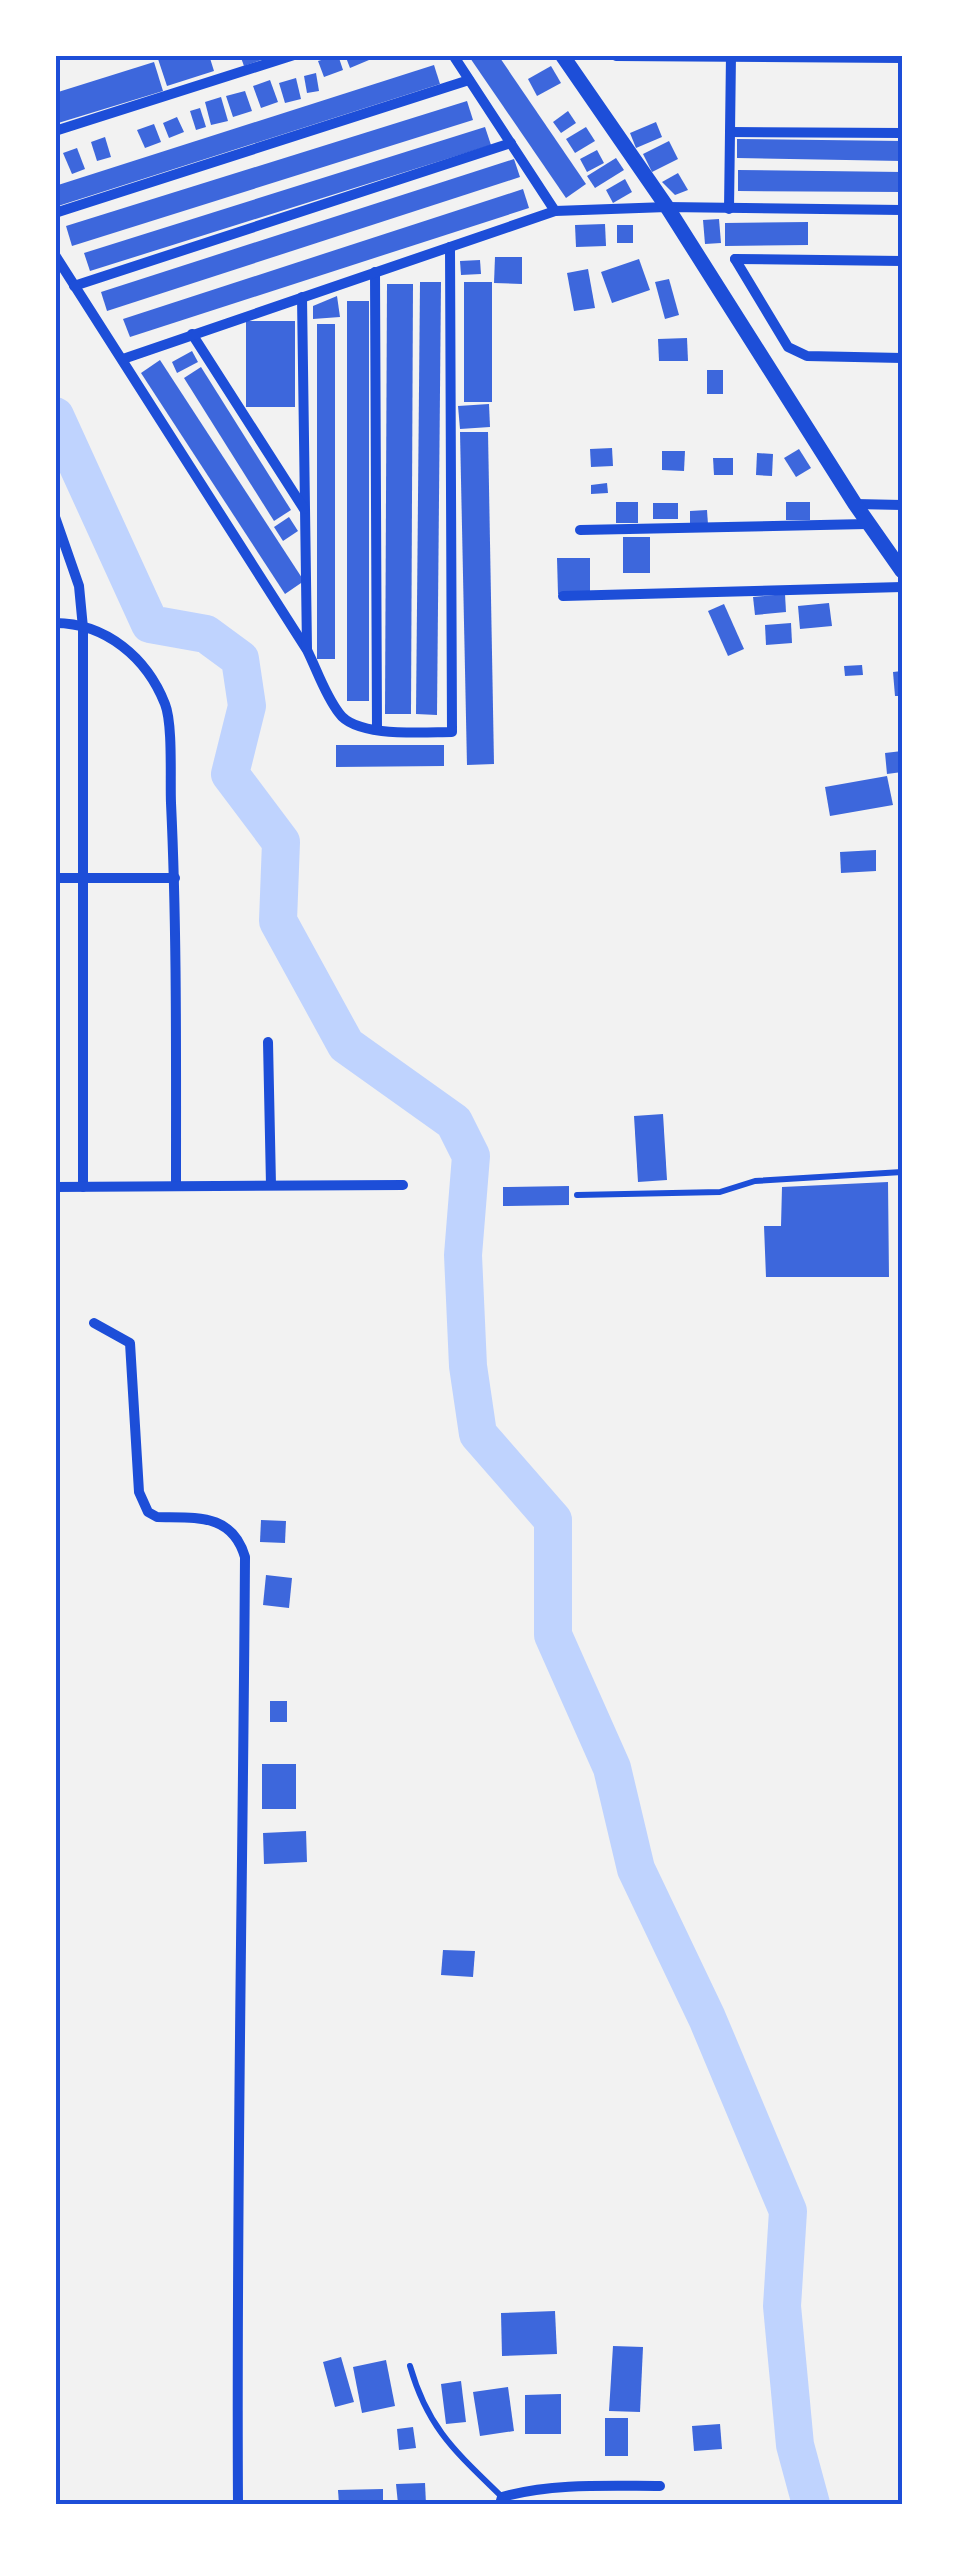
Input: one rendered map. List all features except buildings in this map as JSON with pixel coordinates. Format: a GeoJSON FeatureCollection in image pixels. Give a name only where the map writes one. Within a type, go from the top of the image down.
{"type":"FeatureCollection","features":[{"type":"Feature","properties":{"kind":"street"},"geometry":{"type":"LineString","coordinates":[[55,132],[294,55]]}},
{"type":"Feature","properties":{"kind":"street"},"geometry":{"type":"LineString","coordinates":[[453,55],[555,211]]}},
{"type":"Feature","properties":{"kind":"street"},"geometry":{"type":"LineString","coordinates":[[562,55],[667,207],[867,524],[902,572]]}},
{"type":"Feature","properties":{"kind":"street"},"geometry":{"type":"LineString","coordinates":[[616,56],[902,58]]}},
{"type":"Feature","properties":{"kind":"street"},"geometry":{"type":"LineString","coordinates":[[729,209],[732,56]]}},
{"type":"Feature","properties":{"kind":"street"},"geometry":{"type":"LineString","coordinates":[[55,213],[469,80]]}},
{"type":"Feature","properties":{"kind":"street"},"geometry":{"type":"LineString","coordinates":[[730,132],[902,133]]}},
{"type":"Feature","properties":{"kind":"street"},"geometry":{"type":"LineString","coordinates":[[74,286],[511,143]]}},
{"type":"Feature","properties":{"kind":"street"},"geometry":{"type":"LineString","coordinates":[[124,359],[555,211],[667,207],[902,210]]}},
{"type":"Feature","properties":{"kind":"street"},"geometry":{"type":"LineString","coordinates":[[55,255],[306,650],[340,715],[351,724],[376,730],[452,732],[450,247]]}},
{"type":"Feature","properties":{"kind":"street"},"geometry":{"type":"LineString","coordinates":[[902,261],[735,259],[788,347],[806,356],[902,358]]}},
{"type":"Feature","properties":{"kind":"street"},"geometry":{"type":"LineString","coordinates":[[375,272],[376,730]]}},
{"type":"Feature","properties":{"kind":"street"},"geometry":{"type":"LineString","coordinates":[[302,297],[306,650]]}},
{"type":"Feature","properties":{"kind":"street"},"geometry":{"type":"LineString","coordinates":[[192,334],[304,510]]}},
{"type":"Feature","properties":{"kind":"street"},"geometry":{"type":"LineString","coordinates":[[855,504],[902,505]]}},
{"type":"Feature","properties":{"kind":"street"},"geometry":{"type":"LineString","coordinates":[[56,524],[79,586],[82,628],[83,1187]]}},
{"type":"Feature","properties":{"kind":"street"},"geometry":{"type":"LineString","coordinates":[[580,530],[867,524]]}},
{"type":"Feature","properties":{"kind":"street"},"geometry":{"type":"LineString","coordinates":[[563,596],[902,588]]}},
{"type":"Feature","properties":{"kind":"street"},"geometry":{"type":"LineString","coordinates":[[55,623],[111,638],[144,664],[167,708],[175,878],[176,1186]]}},
{"type":"Feature","properties":{"kind":"street"},"geometry":{"type":"LineString","coordinates":[[55,878],[175,878]]}},
{"type":"Feature","properties":{"kind":"street"},"geometry":{"type":"LineString","coordinates":[[268,1042],[271,1185]]}},
{"type":"Feature","properties":{"kind":"street"},"geometry":{"type":"LineString","coordinates":[[55,1187],[402,1185]]}},
{"type":"Feature","properties":{"kind":"street"},"geometry":{"type":"LineString","coordinates":[[94,1323],[130,1343],[139,1492],[148,1512],[157,1517],[220,1522],[240,1541],[245,1557],[236,2262],[238,2504]]}},
{"type":"Feature","properties":{"kind":"street"},"geometry":{"type":"LineString","coordinates":[[501,2500],[524,2491],[580,2486],[660,2486]]}},
{"type":"Feature","properties":{"kind":"lane"},"geometry":{"type":"LineString","coordinates":[[577,1195],[720,1192],[755,1180],[902,1172]]}},
{"type":"Feature","properties":{"kind":"lane"},"geometry":{"type":"LineString","coordinates":[[410,2366],[420,2402],[436,2430],[501,2500]]}},
{"type":"Feature","properties":{"kind":"waterway"},"geometry":{"type":"LineString","coordinates":[[55,416],[150,624],[206,634],[240,659],[247,706],[230,774],[281,842],[278,921],[346,1045],[454,1122],[471,1156],[463,1255],[468,1366],[478,1434],[553,1520],[553,1635],[612,1768],[636,1869],[707,2018],[788,2211],[782,2306],[795,2445],[811,2504]]}}]}
